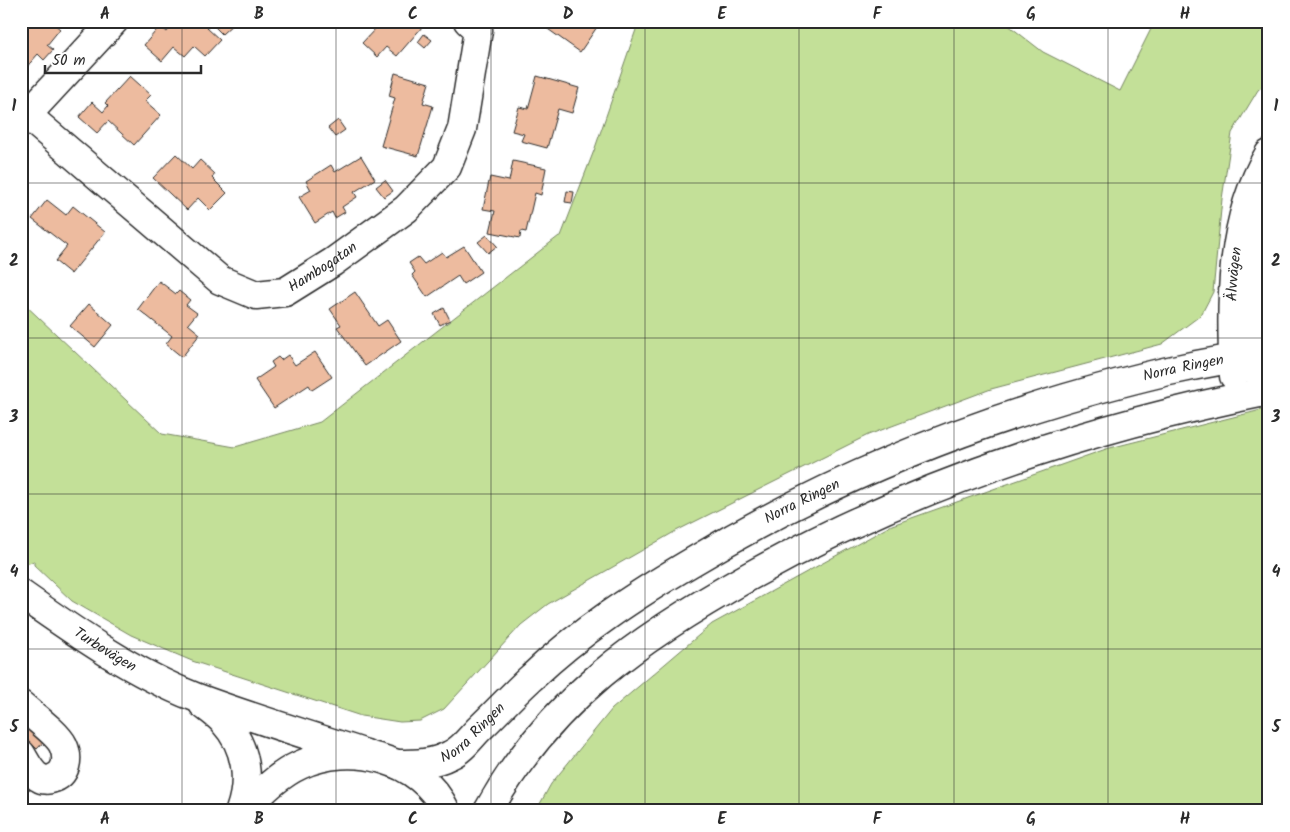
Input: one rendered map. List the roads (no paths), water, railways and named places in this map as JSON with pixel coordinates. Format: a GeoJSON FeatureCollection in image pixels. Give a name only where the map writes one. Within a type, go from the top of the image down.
{"type":"FeatureCollection","features":[{"type":"Feature","properties":{"kind":"main road"},"geometry":{"type":"LineString","coordinates":[[24,112],[114,21]]}},
{"type":"Feature","properties":{"kind":"main road","name":"Hambogatan"},"geometry":{"type":"LineString","coordinates":[[24,112],[220,280],[256,295],[285,292],[333,262],[406,209],[448,167],[462,129],[478,30],[468,21]]}},
{"type":"Feature","properties":{"kind":"main road","name":"Älvvägen"},"geometry":{"type":"LineString","coordinates":[[1253,356],[1233,312],[1238,248],[1245,209],[1252,185],[1269,154]]}},
{"type":"Feature","properties":{"kind":"main road","name":"Älvvägen"},"geometry":{"type":"LineString","coordinates":[[1254,394],[1253,356],[1260,240],[1269,209]]}},
{"type":"Feature","properties":{"kind":"main road","name":"Norra Ringen"},"geometry":{"type":"LineString","coordinates":[[397,764],[422,764],[437,761],[458,750],[531,677],[591,628],[692,562],[848,478],[909,453],[1023,411],[1137,379],[1253,356]]}},
{"type":"Feature","properties":{"kind":"main road"},"geometry":{"type":"LineString","coordinates":[[488,811],[518,763],[538,736],[561,710],[587,686],[615,662],[671,622],[782,558],[879,511],[1002,463],[1127,424],[1254,394]]}},
{"type":"Feature","properties":{"kind":"main road","name":"Turbovägen"},"geometry":{"type":"LineString","coordinates":[[21,594],[75,632],[134,668],[194,697],[397,764]]}},
{"type":"Feature","properties":{"kind":"main road","name":"Turbovägen"},"geometry":{"type":"LineString","coordinates":[[194,697],[223,720],[240,745],[246,775],[242,811]]}},
{"type":"Feature","properties":{"kind":"main road"},"geometry":{"type":"LineString","coordinates":[[21,705],[62,743],[67,762],[64,770],[58,777],[49,780],[41,779],[33,772],[21,754]]}},
{"type":"Feature","properties":{"kind":"main road"},"geometry":{"type":"LineString","coordinates":[[242,811],[270,785],[300,765],[337,754],[370,755]]}},
{"type":"Feature","properties":{"kind":"main road"},"geometry":{"type":"LineString","coordinates":[[397,764],[416,775],[428,786],[438,797],[446,811]]}}]}
